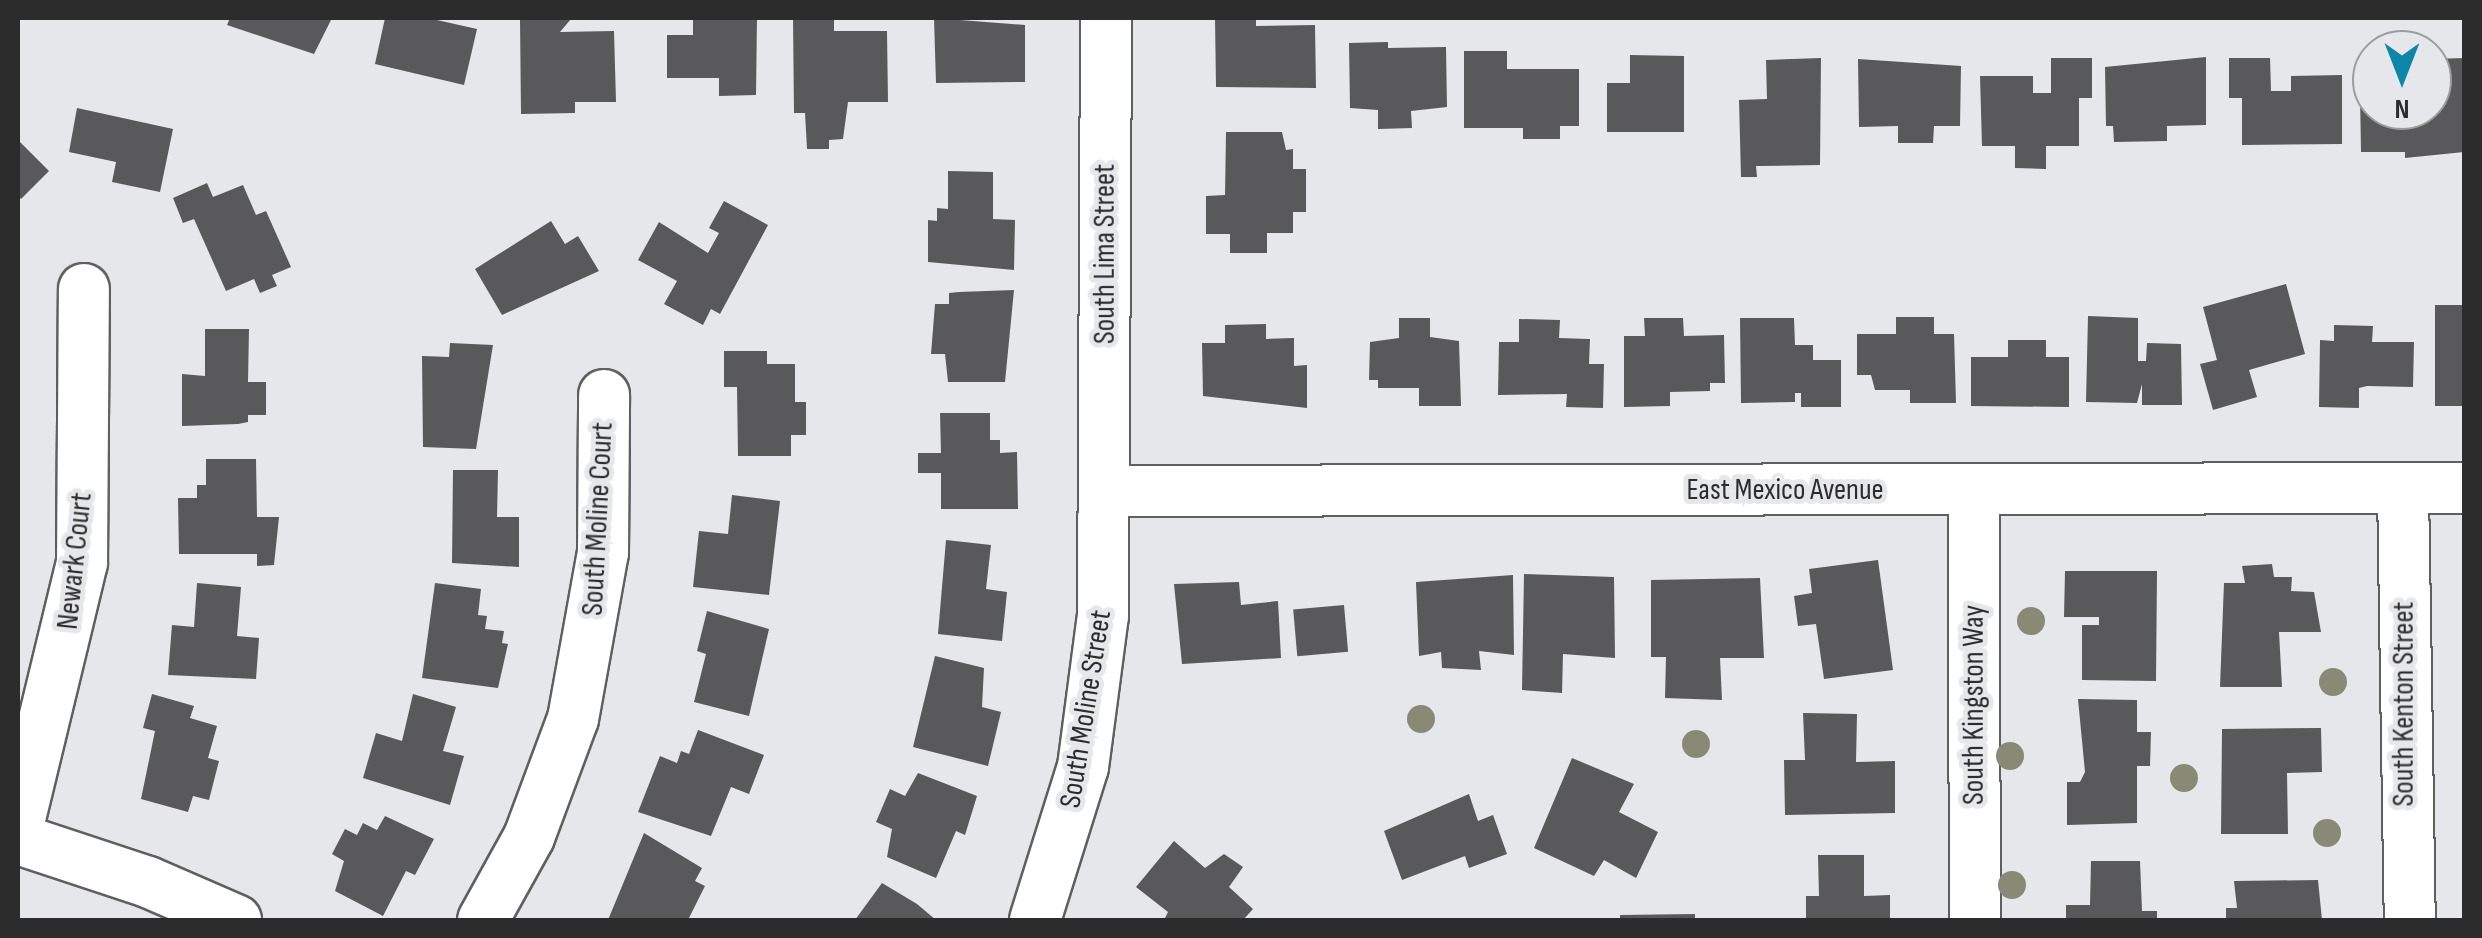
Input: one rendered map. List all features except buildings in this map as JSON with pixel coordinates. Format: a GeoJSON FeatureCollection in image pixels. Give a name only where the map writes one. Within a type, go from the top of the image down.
{"type":"FeatureCollection","features":[{"type":"Feature","properties":{"kind":"street","name":"South Lima Street"},"geometry":{"type":"LineString","coordinates":[[1105,491],[1106,18]]}},
{"type":"Feature","properties":{"kind":"street","name":"Newark Court"},"geometry":{"type":"LineString","coordinates":[[18,827],[82,563],[84,289]]}},
{"type":"Feature","properties":{"kind":"street","name":"South Moline Court"},"geometry":{"type":"LineString","coordinates":[[484,920],[529,837],[574,719],[603,553],[604,395]]}},
{"type":"Feature","properties":{"kind":"street","name":"South Kenton Street"},"geometry":{"type":"LineString","coordinates":[[2403,488],[2410,920]]}},
{"type":"Feature","properties":{"kind":"street","name":"East Mexico Avenue"},"geometry":{"type":"LineString","coordinates":[[1105,491],[2464,488]]}},
{"type":"Feature","properties":{"kind":"street","name":"South Kingston Way"},"geometry":{"type":"LineString","coordinates":[[1974,490],[1975,920]]}},
{"type":"Feature","properties":{"kind":"street","name":"South Moline Street"},"geometry":{"type":"LineString","coordinates":[[1035,920],[1071,816],[1091,717],[1104,616],[1105,491]]}},
{"type":"Feature","properties":{"kind":"street"},"geometry":{"type":"LineString","coordinates":[[18,839],[148,882],[236,920]]}}]}
